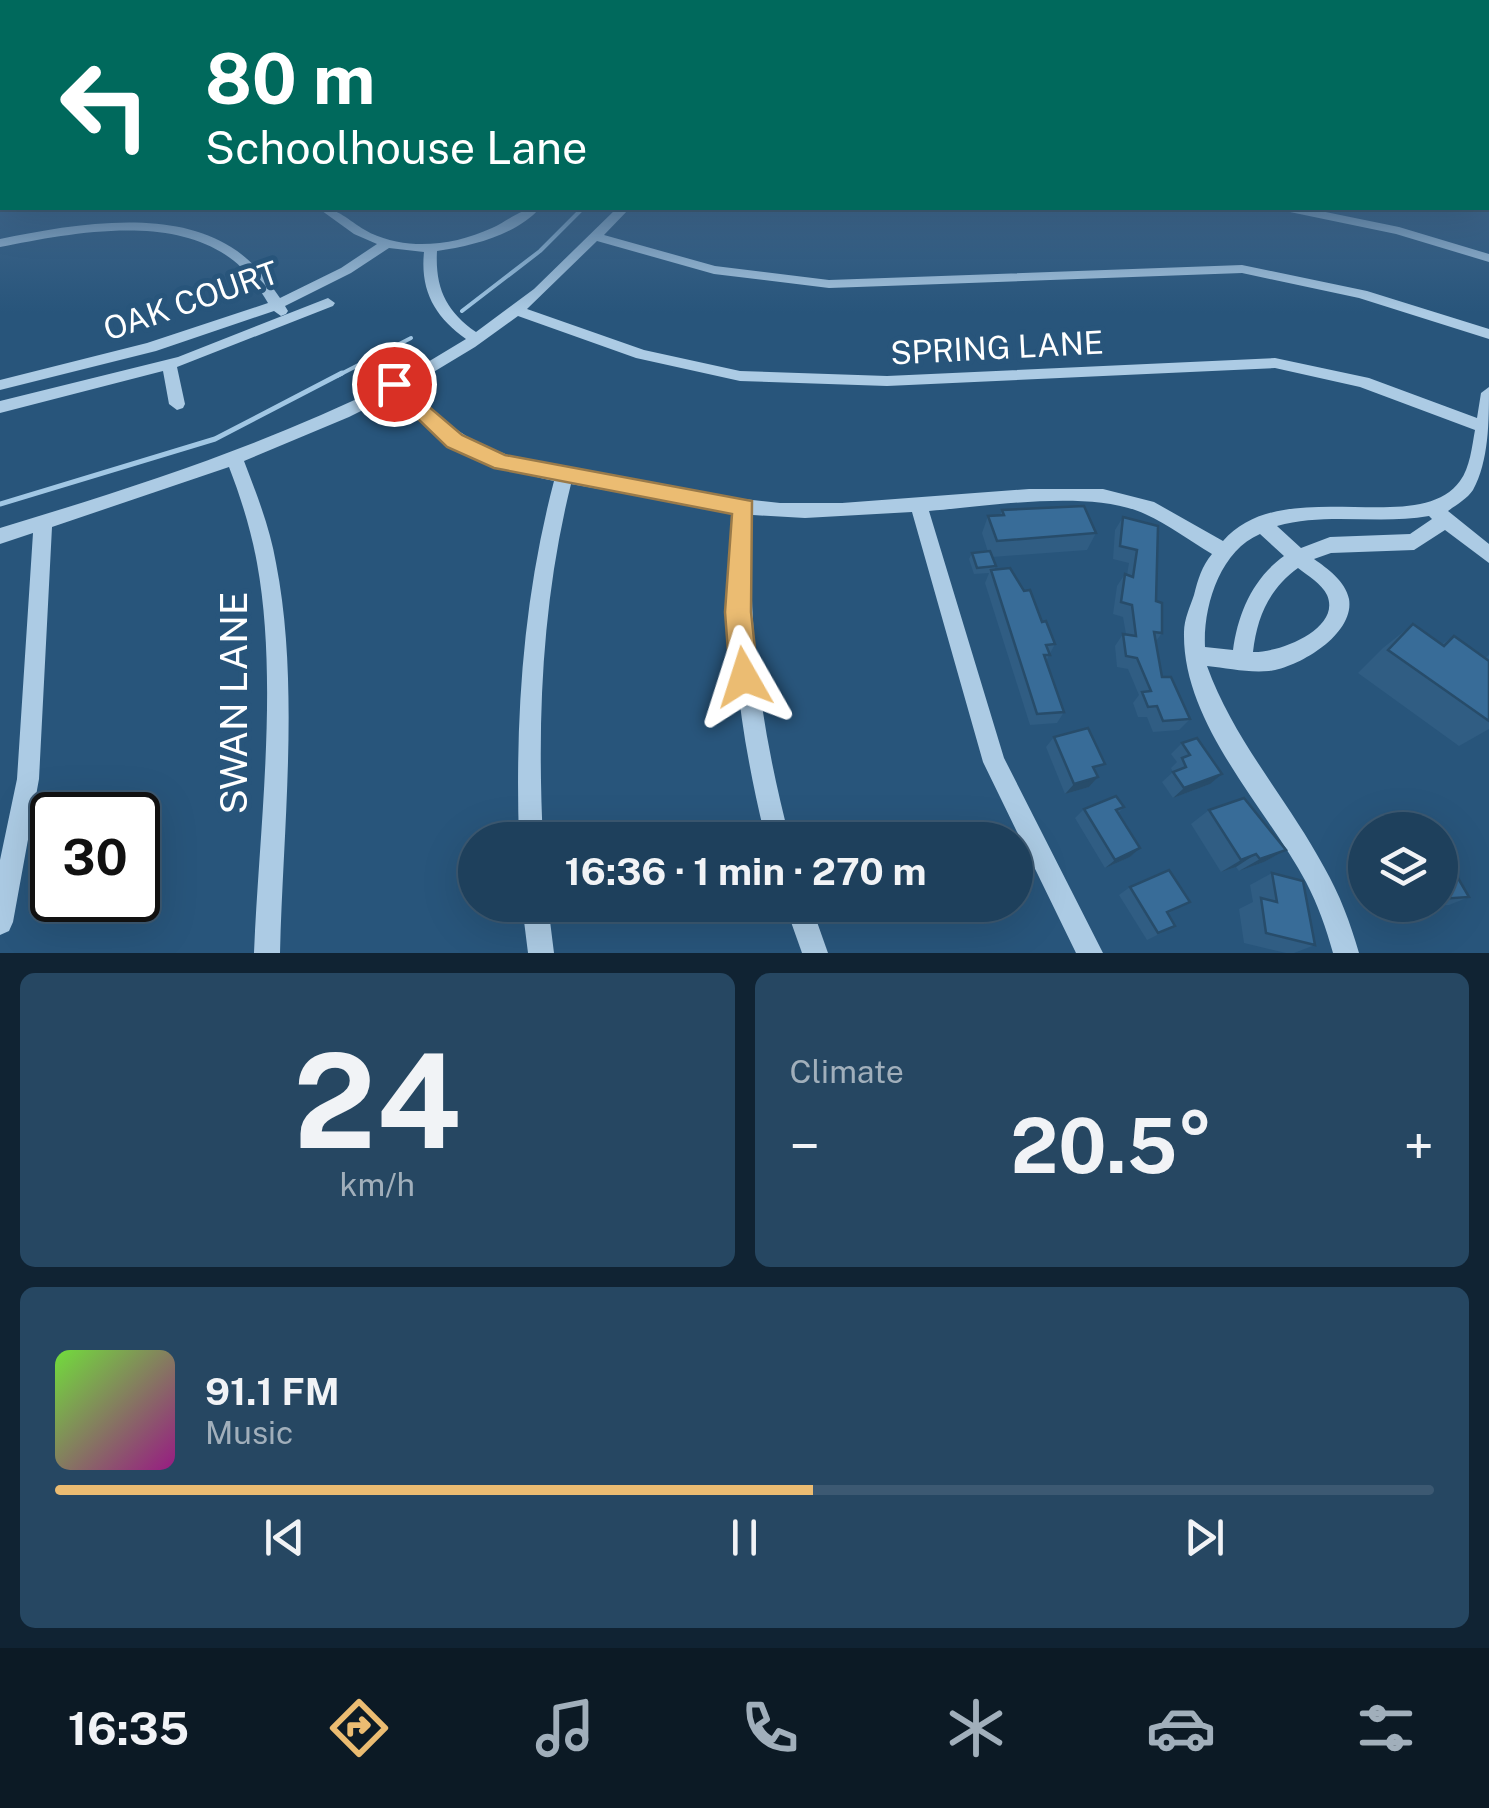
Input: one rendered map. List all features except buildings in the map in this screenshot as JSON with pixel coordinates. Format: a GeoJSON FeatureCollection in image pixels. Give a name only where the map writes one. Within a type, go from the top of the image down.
{"type":"FeatureCollection","features":[{"type":"Feature","properties":{"kind":"street"},"geometry":{"type":"LineString","coordinates":[[347,223],[388,244],[431,248],[490,235],[509,223]]}},
{"type":"Feature","properties":{"kind":"street"},"geometry":{"type":"LineString","coordinates":[[0,536],[234,458],[394,384],[475,339],[516,310],[607,223]]}},
{"type":"Feature","properties":{"kind":"street"},"geometry":{"type":"LineString","coordinates":[[1363,223],[1489,258]]}},
{"type":"Feature","properties":{"kind":"street"},"geometry":{"type":"LineString","coordinates":[[0,242],[51,232],[131,226],[172,232],[212,243],[248,264],[287,320]]}},
{"type":"Feature","properties":{"kind":"street"},"geometry":{"type":"LineString","coordinates":[[593,236],[714,270],[829,284],[1242,270],[1362,294],[1489,334]]}},
{"type":"Feature","properties":{"kind":"street","name":"OAK COURT"},"geometry":{"type":"LineString","coordinates":[[0,385],[142,351],[345,276],[388,244]]}},
{"type":"Feature","properties":{"kind":"street"},"geometry":{"type":"LineString","coordinates":[[431,248],[428,281],[432,298],[441,312],[475,339]]}},
{"type":"Feature","properties":{"kind":"street"},"geometry":{"type":"LineString","coordinates":[[0,406],[169,364],[328,303]]}},
{"type":"Feature","properties":{"kind":"street","name":"SPRING LANE"},"geometry":{"type":"LineString","coordinates":[[516,310],[642,354],[740,376],[887,382],[1275,363],[1363,382],[1482,426]]}},
{"type":"Feature","properties":{"kind":"street"},"geometry":{"type":"LineString","coordinates":[[169,364],[177,404]]}},
{"type":"Feature","properties":{"kind":"street"},"geometry":{"type":"LineString","coordinates":[[394,384],[454,441],[502,462],[564,476],[744,508],[806,510],[1103,496],[1170,517],[1222,550]]}},
{"type":"Feature","properties":{"kind":"street"},"geometry":{"type":"LineString","coordinates":[[1242,661],[1246,615],[1277,572],[1298,557],[1330,545],[1414,542],[1456,498],[1467,486],[1489,393]]}},
{"type":"Feature","properties":{"kind":"street","name":"SWAN LANE"},"geometry":{"type":"LineString","coordinates":[[234,458],[262,539],[270,583],[274,729],[267,953]]}},
{"type":"Feature","properties":{"kind":"street"},"geometry":{"type":"LineString","coordinates":[[531,822],[530,767],[540,600],[547,540],[564,476]]}},
{"type":"Feature","properties":{"kind":"street"},"geometry":{"type":"LineString","coordinates":[[919,506],[994,762],[1090,953]]}},
{"type":"Feature","properties":{"kind":"street"},"geometry":{"type":"LineString","coordinates":[[744,508],[738,563],[741,652],[747,702],[774,822]]}},
{"type":"Feature","properties":{"kind":"street"},"geometry":{"type":"LineString","coordinates":[[1346,953],[1318,879],[1215,712],[1196,655],[1193,633],[1198,598],[1222,550],[1262,524],[1318,512],[1439,514],[1489,555]]}},
{"type":"Feature","properties":{"kind":"street"},"geometry":{"type":"LineString","coordinates":[[0,922],[28,779],[43,523]]}},
{"type":"Feature","properties":{"kind":"street"},"geometry":{"type":"LineString","coordinates":[[1196,655],[1273,661],[1290,656],[1336,618],[1341,607],[1335,589],[1262,524]]}},
{"type":"Feature","properties":{"kind":"street"},"geometry":{"type":"LineString","coordinates":[[537,922],[541,953]]}},
{"type":"Feature","properties":{"kind":"street"},"geometry":{"type":"LineString","coordinates":[[804,922],[815,953]]}},
{"type":"Feature","properties":{"kind":"waterway"},"geometry":{"type":"LineString","coordinates":[[462,311],[540,251],[568,223]]}},
{"type":"Feature","properties":{"kind":"waterway"},"geometry":{"type":"LineString","coordinates":[[337,376],[411,338]]}},
{"type":"Feature","properties":{"kind":"waterway"},"geometry":{"type":"LineString","coordinates":[[0,504],[215,439],[342,373]]}},
{"type":"Feature","properties":{"kind":"route"},"geometry":{"type":"LineString","coordinates":[[394,384],[454,441],[502,462],[744,508],[738,612],[744,677]]}}]}
